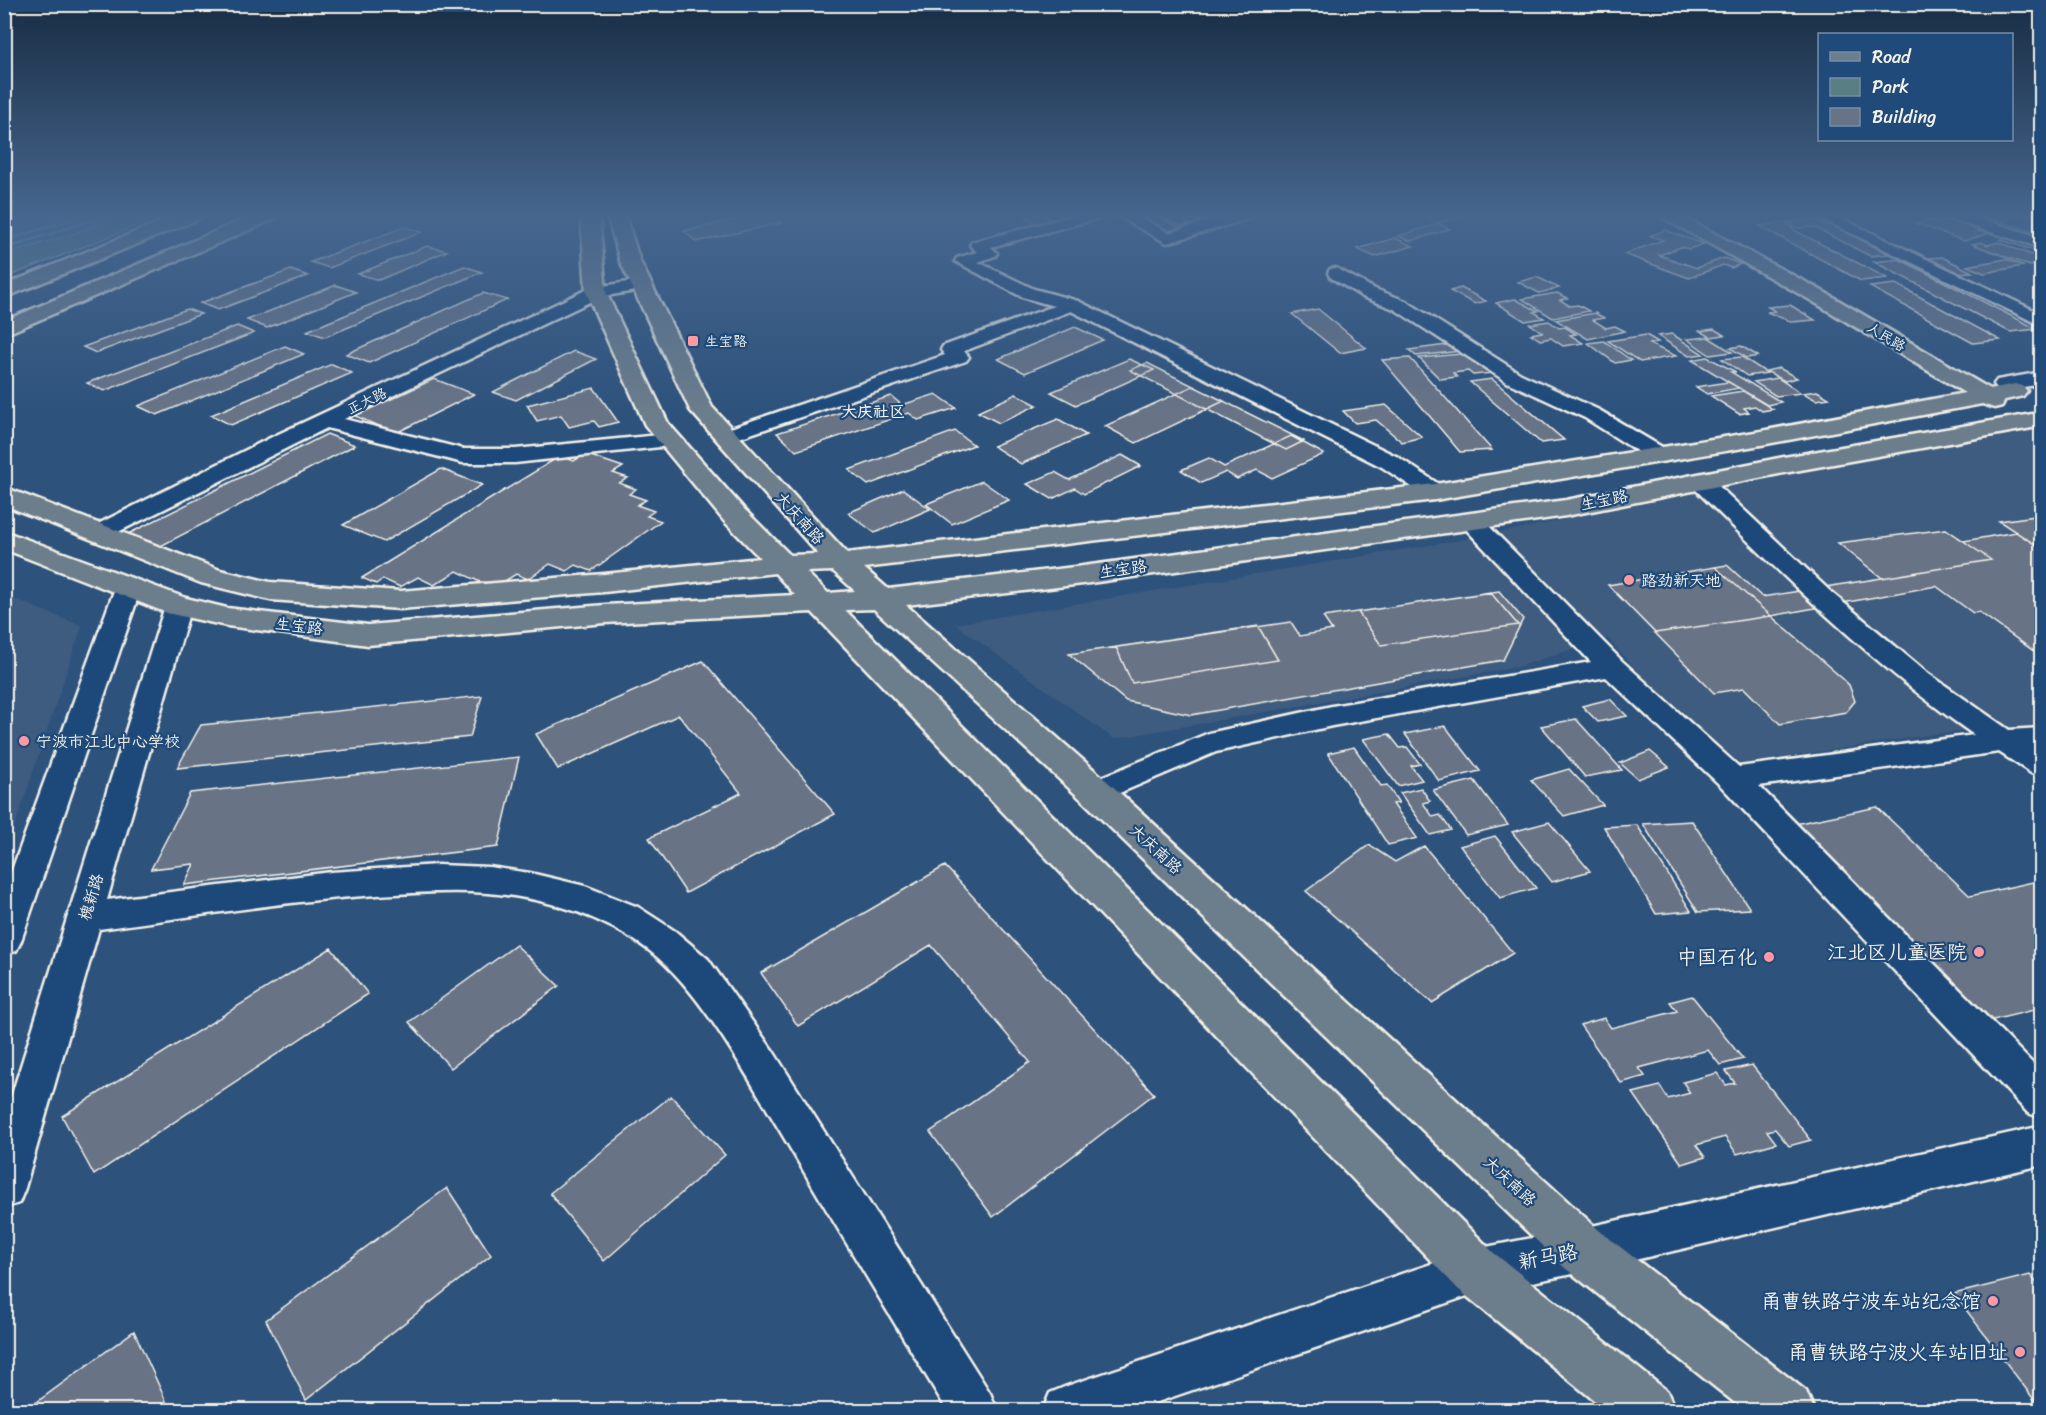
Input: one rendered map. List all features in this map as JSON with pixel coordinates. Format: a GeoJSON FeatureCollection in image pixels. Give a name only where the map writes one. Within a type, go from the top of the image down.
{"type":"FeatureCollection","features":[{"type":"Feature","properties":{"kind":"main road"},"geometry":{"type":"LineString","coordinates":[[4,292],[33,281]]}},
{"type":"Feature","properties":{"kind":"main road"},"geometry":{"type":"LineString","coordinates":[[4,307],[61,281]]}},
{"type":"Feature","properties":{"kind":"main road"},"geometry":{"type":"LineString","coordinates":[[4,317],[87,281]]}},
{"type":"Feature","properties":{"kind":"main road"},"geometry":{"type":"LineString","coordinates":[[4,329],[116,281]]}},
{"type":"Feature","properties":{"kind":"main road"},"geometry":{"type":"LineString","coordinates":[[595,281],[596,292],[657,425],[780,564],[823,604],[1476,1271],[1648,1410]]}},
{"type":"Feature","properties":{"kind":"main road","name":"大庆南路"},"geometry":{"type":"LineString","coordinates":[[639,281],[702,410],[840,562],[1096,792],[1583,1250],[1787,1410]]}},
{"type":"Feature","properties":{"kind":"main road","name":"人民路"},"geometry":{"type":"LineString","coordinates":[[1789,281],[2001,391],[2038,418]]}},
{"type":"Feature","properties":{"kind":"main road","name":"人民路"},"geometry":{"type":"LineString","coordinates":[[1818,281],[1845,295],[2001,391],[2038,418]]}},
{"type":"Feature","properties":{"kind":"main road","name":"生宝路"},"geometry":{"type":"LineString","coordinates":[[4,495],[210,577],[270,591],[400,600],[604,583],[780,564],[840,562],[1435,492],[1659,455],[2001,391]]}},
{"type":"Feature","properties":{"kind":"main road","name":"生宝路"},"geometry":{"type":"LineString","coordinates":[[4,539],[178,606],[227,617],[368,635],[605,614],[883,599],[1083,575],[1566,508],[2038,418]]}},
{"type":"Feature","properties":{"kind":"street"},"geometry":{"type":"LineString","coordinates":[[1002,281],[1028,294],[1071,305],[1390,462],[1435,492]]}},
{"type":"Feature","properties":{"kind":"street"},"geometry":{"type":"LineString","coordinates":[[1350,281],[1370,293],[1400,305],[1514,378],[1592,414],[1659,455]]}},
{"type":"Feature","properties":{"kind":"street"},"geometry":{"type":"LineString","coordinates":[[1959,281],[2042,321]]}},
{"type":"Feature","properties":{"kind":"street","name":"正大路"},"geometry":{"type":"LineString","coordinates":[[98,533],[325,421],[596,292],[641,285]]}},
{"type":"Feature","properties":{"kind":"street"},"geometry":{"type":"LineString","coordinates":[[726,436],[959,357],[950,350],[1071,305]]}},
{"type":"Feature","properties":{"kind":"street"},"geometry":{"type":"LineString","coordinates":[[2001,391],[2042,378]]}},
{"type":"Feature","properties":{"kind":"street"},"geometry":{"type":"LineString","coordinates":[[325,421],[463,456],[515,456],[670,440]]}},
{"type":"Feature","properties":{"kind":"street"},"geometry":{"type":"LineString","coordinates":[[1701,482],[1790,569],[1900,666],[2002,741],[2042,765]]}},
{"type":"Feature","properties":{"kind":"street"},"geometry":{"type":"LineString","coordinates":[[1471,521],[1612,667],[1733,779],[2042,1100]]}},
{"type":"Feature","properties":{"kind":"street"},"geometry":{"type":"LineString","coordinates":[[4,941],[128,588]]}},
{"type":"Feature","properties":{"kind":"street","name":"槐新路"},"geometry":{"type":"LineString","coordinates":[[4,1188],[178,606]]}},
{"type":"Feature","properties":{"kind":"street"},"geometry":{"type":"LineString","coordinates":[[1096,792],[1209,743],[1332,716],[1612,667]]}},
{"type":"Feature","properties":{"kind":"street"},"geometry":{"type":"LineString","coordinates":[[1733,779],[2002,741],[2042,738]]}},
{"type":"Feature","properties":{"kind":"street"},"geometry":{"type":"LineString","coordinates":[[85,917],[331,885],[438,878],[489,880],[530,886],[585,900],[626,917],[663,940],[695,970],[760,1064],[973,1410]]}},
{"type":"Feature","properties":{"kind":"street","name":"新马路"},"geometry":{"type":"LineString","coordinates":[[1067,1410],[1476,1271],[1583,1250],[2042,1145]]}},
{"type":"Feature","properties":{"kind":"shaded area","name":"路劲新天地"},"geometry":{"type":"Polygon","coordinates":[[[2038,428],[2041,430],[2041,726],[1935,734],[1742,764],[1689,726],[1607,638],[1518,667],[1114,739],[955,624],[1478,537],[1837,465],[2038,428]]]}},
{"type":"Feature","properties":{"kind":"shaded area","name":"宁波市江北中心学校"},"geometry":{"type":"Polygon","coordinates":[[[4,595],[82,626],[5,856],[4,595]]]}},
{"type":"Feature","properties":{"kind":"building"},"geometry":{"type":"Polygon","coordinates":[[[261,281],[295,281],[218,310],[200,303],[261,281]]]}},
{"type":"Feature","properties":{"kind":"building"},"geometry":{"type":"Polygon","coordinates":[[[428,281],[460,281],[325,337],[307,331],[428,281]]]}},
{"type":"Feature","properties":{"kind":"building"},"geometry":{"type":"Polygon","coordinates":[[[1545,281],[1559,288],[1539,293],[1518,282],[1545,281]]]}},
{"type":"Feature","properties":{"kind":"building"},"geometry":{"type":"Polygon","coordinates":[[[1911,281],[1942,281],[2037,329],[2010,332],[1911,281]]]}},
{"type":"Feature","properties":{"kind":"building"},"geometry":{"type":"Polygon","coordinates":[[[1896,284],[2000,340],[1973,343],[1870,287],[1896,284]]]}},
{"type":"Feature","properties":{"kind":"building"},"geometry":{"type":"Polygon","coordinates":[[[336,285],[356,292],[267,328],[247,320],[336,285]]]}},
{"type":"Feature","properties":{"kind":"building"},"geometry":{"type":"Polygon","coordinates":[[[1461,288],[1486,301],[1475,304],[1450,291],[1461,288]]]}},
{"type":"Feature","properties":{"kind":"building"},"geometry":{"type":"Polygon","coordinates":[[[483,293],[507,300],[369,363],[346,354],[483,293]]]}},
{"type":"Feature","properties":{"kind":"building"},"geometry":{"type":"Polygon","coordinates":[[[1557,293],[1567,298],[1560,300],[1570,306],[1578,305],[1589,311],[1553,318],[1522,299],[1557,293]]]}},
{"type":"Feature","properties":{"kind":"building"},"geometry":{"type":"Polygon","coordinates":[[[1515,299],[1538,311],[1534,312],[1544,318],[1525,321],[1496,303],[1515,299]]]}},
{"type":"Feature","properties":{"kind":"building"},"geometry":{"type":"Polygon","coordinates":[[[1790,305],[1815,320],[1792,322],[1767,312],[1775,311],[1768,307],[1790,305]]]}},
{"type":"Feature","properties":{"kind":"building"},"geometry":{"type":"Polygon","coordinates":[[[187,309],[201,314],[96,353],[83,347],[187,309]]]}},
{"type":"Feature","properties":{"kind":"building"},"geometry":{"type":"Polygon","coordinates":[[[1318,309],[1366,348],[1340,353],[1292,314],[1318,309]]]}},
{"type":"Feature","properties":{"kind":"building"},"geometry":{"type":"Polygon","coordinates":[[[1595,313],[1604,318],[1593,320],[1606,328],[1615,326],[1625,331],[1588,339],[1556,320],[1595,313]]]}},
{"type":"Feature","properties":{"kind":"building"},"geometry":{"type":"Polygon","coordinates":[[[1549,321],[1559,328],[1565,327],[1576,334],[1570,335],[1583,343],[1563,346],[1551,338],[1540,340],[1531,334],[1542,332],[1530,324],[1549,321]]]}},
{"type":"Feature","properties":{"kind":"building"},"geometry":{"type":"Polygon","coordinates":[[[237,326],[254,333],[104,391],[87,383],[237,326]]]}},
{"type":"Feature","properties":{"kind":"building"},"geometry":{"type":"Polygon","coordinates":[[[1075,327],[1103,340],[1025,373],[998,359],[1075,327]]]}},
{"type":"Feature","properties":{"kind":"building"},"geometry":{"type":"Polygon","coordinates":[[[1714,329],[1724,335],[1711,337],[1700,331],[1714,329]]]}},
{"type":"Feature","properties":{"kind":"building"},"geometry":{"type":"Polygon","coordinates":[[[1672,334],[1703,354],[1689,356],[1658,336],[1672,334]]]}},
{"type":"Feature","properties":{"kind":"building"},"geometry":{"type":"Polygon","coordinates":[[[1646,335],[1658,342],[1649,344],[1676,356],[1640,362],[1608,341],[1646,335]]]}},
{"type":"Feature","properties":{"kind":"building"},"geometry":{"type":"Polygon","coordinates":[[[1708,337],[1732,352],[1710,355],[1687,339],[1708,337]]]}},
{"type":"Feature","properties":{"kind":"building"},"geometry":{"type":"Polygon","coordinates":[[[1604,341],[1631,360],[1615,363],[1588,343],[1604,341]]]}},
{"type":"Feature","properties":{"kind":"building"},"geometry":{"type":"Polygon","coordinates":[[[1454,344],[1462,351],[1416,356],[1409,350],[1454,344]]]}},
{"type":"Feature","properties":{"kind":"building"},"geometry":{"type":"Polygon","coordinates":[[[285,346],[304,354],[157,415],[138,406],[285,346]]]}},
{"type":"Feature","properties":{"kind":"building"},"geometry":{"type":"Polygon","coordinates":[[[1741,346],[1758,356],[1747,358],[1730,348],[1741,346]]]}},
{"type":"Feature","properties":{"kind":"building"},"geometry":{"type":"Polygon","coordinates":[[[574,351],[596,359],[516,400],[493,392],[574,351]]]}},
{"type":"Feature","properties":{"kind":"building"},"geometry":{"type":"Polygon","coordinates":[[[1471,353],[1493,373],[1473,375],[1468,371],[1453,373],[1457,377],[1440,379],[1419,358],[1471,353]]]}},
{"type":"Feature","properties":{"kind":"building"},"geometry":{"type":"Polygon","coordinates":[[[1707,357],[1736,372],[1731,372],[1781,402],[1767,405],[1692,360],[1707,357]]]}},
{"type":"Feature","properties":{"kind":"building"},"geometry":{"type":"Polygon","coordinates":[[[1742,357],[1767,373],[1747,376],[1722,359],[1742,357]]]}},
{"type":"Feature","properties":{"kind":"building"},"geometry":{"type":"Polygon","coordinates":[[[1410,358],[1492,450],[1460,452],[1382,360],[1410,358]]]}},
{"type":"Feature","properties":{"kind":"building"},"geometry":{"type":"Polygon","coordinates":[[[1129,359],[1154,370],[1076,405],[1051,392],[1129,359]]]}},
{"type":"Feature","properties":{"kind":"building"},"geometry":{"type":"Polygon","coordinates":[[[1147,363],[1304,441],[1286,450],[1130,370],[1147,363]]]}},
{"type":"Feature","properties":{"kind":"building"},"geometry":{"type":"Polygon","coordinates":[[[332,364],[352,373],[231,425],[211,415],[332,364]]]}},
{"type":"Feature","properties":{"kind":"building"},"geometry":{"type":"Polygon","coordinates":[[[1779,368],[1797,378],[1785,381],[1766,371],[1779,368]]]}},
{"type":"Feature","properties":{"kind":"building"},"geometry":{"type":"Polygon","coordinates":[[[1778,378],[1801,393],[1776,396],[1754,382],[1778,378]]]}},
{"type":"Feature","properties":{"kind":"building"},"geometry":{"type":"Polygon","coordinates":[[[434,379],[474,394],[396,433],[355,416],[434,379]]]}},
{"type":"Feature","properties":{"kind":"building"},"geometry":{"type":"Polygon","coordinates":[[[1492,379],[1564,440],[1541,443],[1470,382],[1492,379]]]}},
{"type":"Feature","properties":{"kind":"building"},"geometry":{"type":"Polygon","coordinates":[[[1728,382],[1739,388],[1707,394],[1696,387],[1728,382]]]}},
{"type":"Feature","properties":{"kind":"building"},"geometry":{"type":"Polygon","coordinates":[[[1193,386],[1224,401],[1136,443],[1105,426],[1193,386]]]}},
{"type":"Feature","properties":{"kind":"building"},"geometry":{"type":"Polygon","coordinates":[[[594,388],[618,422],[599,427],[594,421],[569,427],[561,415],[537,421],[527,405],[594,388]]]}},
{"type":"Feature","properties":{"kind":"building"},"geometry":{"type":"Polygon","coordinates":[[[1743,391],[1773,409],[1762,411],[1755,406],[1744,408],[1749,412],[1739,414],[1711,396],[1743,391]]]}},
{"type":"Feature","properties":{"kind":"building"},"geometry":{"type":"Polygon","coordinates":[[[1817,391],[1829,398],[1816,400],[1803,393],[1817,391]]]}},
{"type":"Feature","properties":{"kind":"building"},"geometry":{"type":"Polygon","coordinates":[[[936,394],[956,408],[918,420],[909,413],[796,451],[777,433],[891,396],[902,405],[936,394]]]}},
{"type":"Feature","properties":{"kind":"building"},"geometry":{"type":"Polygon","coordinates":[[[1016,394],[1037,405],[999,423],[978,412],[1016,394]]]}},
{"type":"Feature","properties":{"kind":"building"},"geometry":{"type":"Polygon","coordinates":[[[1386,405],[1422,437],[1402,442],[1376,420],[1355,423],[1343,411],[1386,405]]]}},
{"type":"Feature","properties":{"kind":"building"},"geometry":{"type":"Polygon","coordinates":[[[1058,419],[1086,435],[1021,464],[993,446],[1058,419]]]}},
{"type":"Feature","properties":{"kind":"building"},"geometry":{"type":"Polygon","coordinates":[[[955,431],[974,445],[868,485],[849,470],[955,431]]]}},
{"type":"Feature","properties":{"kind":"building"},"geometry":{"type":"Polygon","coordinates":[[[327,434],[355,445],[153,550],[124,536],[327,434]]]}},
{"type":"Feature","properties":{"kind":"building"},"geometry":{"type":"Polygon","coordinates":[[[1291,436],[1324,454],[1272,478],[1257,470],[1237,479],[1226,472],[1201,483],[1181,470],[1209,458],[1224,467],[1291,436]]]}},
{"type":"Feature","properties":{"kind":"building"},"geometry":{"type":"Polygon","coordinates":[[[585,454],[623,467],[613,473],[628,478],[619,483],[636,489],[629,494],[646,500],[637,505],[654,511],[647,516],[661,521],[591,571],[576,565],[567,571],[550,564],[528,579],[516,574],[500,584],[480,582],[457,571],[434,585],[418,577],[400,587],[383,579],[376,584],[362,578],[560,456],[574,461],[585,454]]]}},
{"type":"Feature","properties":{"kind":"building"},"geometry":{"type":"Polygon","coordinates":[[[1122,455],[1141,466],[1084,494],[1075,488],[1052,499],[1027,484],[1055,472],[1069,480],[1122,455]]]}},
{"type":"Feature","properties":{"kind":"building"},"geometry":{"type":"Polygon","coordinates":[[[441,469],[482,485],[384,542],[343,525],[441,469]]]}},
{"type":"Feature","properties":{"kind":"building"},"geometry":{"type":"Polygon","coordinates":[[[982,481],[1009,500],[952,524],[926,504],[982,481]]]}},
{"type":"Feature","properties":{"kind":"building"},"geometry":{"type":"Polygon","coordinates":[[[903,489],[930,509],[875,533],[848,513],[903,489]]]}},
{"type":"Feature","properties":{"kind":"building"},"geometry":{"type":"Polygon","coordinates":[[[2042,515],[2042,549],[1999,521],[2042,515]]]}},
{"type":"Feature","properties":{"kind":"building"},"geometry":{"type":"Polygon","coordinates":[[[2042,515],[2042,657],[1979,612],[1973,613],[1936,586],[1771,616],[1849,685],[1855,701],[1846,712],[1780,724],[1744,688],[1714,693],[1608,585],[1727,565],[1762,597],[1882,578],[1838,543],[1946,529],[1964,541],[2016,532],[1999,521],[2042,515]]]}},
{"type":"Feature","properties":{"kind":"building"},"geometry":{"type":"Polygon","coordinates":[[[1946,529],[1991,560],[1882,578],[1838,543],[1946,529]]]}},
{"type":"Feature","properties":{"kind":"building"},"geometry":{"type":"Polygon","coordinates":[[[1715,567],[1771,616],[1655,633],[1608,585],[1715,567]]]}},
{"type":"Feature","properties":{"kind":"building"},"geometry":{"type":"Polygon","coordinates":[[[1499,591],[1523,619],[1503,660],[1191,715],[1126,701],[1069,654],[1291,622],[1300,636],[1332,630],[1323,617],[1499,591]]]}},
{"type":"Feature","properties":{"kind":"building"},"geometry":{"type":"Polygon","coordinates":[[[1490,592],[1518,625],[1381,645],[1358,612],[1490,592]]]}},
{"type":"Feature","properties":{"kind":"building"},"geometry":{"type":"Polygon","coordinates":[[[1258,626],[1278,660],[1132,683],[1116,647],[1258,626]]]}},
{"type":"Feature","properties":{"kind":"building"},"geometry":{"type":"Polygon","coordinates":[[[703,661],[835,814],[686,893],[649,838],[741,793],[679,715],[558,769],[536,734],[703,661]]]}},
{"type":"Feature","properties":{"kind":"building"},"geometry":{"type":"Polygon","coordinates":[[[482,696],[470,737],[177,768],[201,725],[482,696]]]}},
{"type":"Feature","properties":{"kind":"building"},"geometry":{"type":"Polygon","coordinates":[[[1610,699],[1627,716],[1598,722],[1582,706],[1610,699]]]}},
{"type":"Feature","properties":{"kind":"building"},"geometry":{"type":"Polygon","coordinates":[[[1576,719],[1622,770],[1585,777],[1541,726],[1576,719]]]}},
{"type":"Feature","properties":{"kind":"building"},"geometry":{"type":"Polygon","coordinates":[[[1445,726],[1480,771],[1439,781],[1405,734],[1445,726]]]}},
{"type":"Feature","properties":{"kind":"building"},"geometry":{"type":"Polygon","coordinates":[[[1389,734],[1400,748],[1407,747],[1420,764],[1411,766],[1422,780],[1398,786],[1363,739],[1389,734]]]}},
{"type":"Feature","properties":{"kind":"building"},"geometry":{"type":"Polygon","coordinates":[[[1354,747],[1381,786],[1387,785],[1399,803],[1393,804],[1417,838],[1388,845],[1328,753],[1354,747]]]}},
{"type":"Feature","properties":{"kind":"building"},"geometry":{"type":"Polygon","coordinates":[[[1650,751],[1669,767],[1638,779],[1620,763],[1650,751]]]}},
{"type":"Feature","properties":{"kind":"building"},"geometry":{"type":"Polygon","coordinates":[[[519,757],[498,847],[184,885],[194,864],[151,869],[190,793],[519,757]]]}},
{"type":"Feature","properties":{"kind":"building"},"geometry":{"type":"Polygon","coordinates":[[[1569,769],[1603,805],[1564,816],[1531,780],[1569,769]]]}},
{"type":"Feature","properties":{"kind":"building"},"geometry":{"type":"Polygon","coordinates":[[[1474,780],[1508,825],[1466,835],[1433,790],[1474,780]]]}},
{"type":"Feature","properties":{"kind":"building"},"geometry":{"type":"Polygon","coordinates":[[[1421,788],[1430,801],[1423,803],[1433,817],[1440,815],[1451,830],[1430,835],[1400,793],[1421,788]]]}},
{"type":"Feature","properties":{"kind":"building","name":"江北区儿童医院"},"geometry":{"type":"Polygon","coordinates":[[[1877,807],[1970,896],[2042,880],[2042,1008],[1985,1022],[1795,824],[1877,807]]]}},
{"type":"Feature","properties":{"kind":"building"},"geometry":{"type":"Polygon","coordinates":[[[1692,821],[1750,909],[1698,912],[1643,824],[1692,821]]]}},
{"type":"Feature","properties":{"kind":"building"},"geometry":{"type":"Polygon","coordinates":[[[1549,822],[1590,871],[1552,882],[1512,832],[1549,822]]]}},
{"type":"Feature","properties":{"kind":"building"},"geometry":{"type":"Polygon","coordinates":[[[1637,825],[1691,911],[1656,914],[1604,827],[1637,825]]]}},
{"type":"Feature","properties":{"kind":"building"},"geometry":{"type":"Polygon","coordinates":[[[1495,836],[1536,888],[1500,898],[1460,846],[1495,836]]]}},
{"type":"Feature","properties":{"kind":"building"},"geometry":{"type":"Polygon","coordinates":[[[1369,845],[1395,862],[1424,846],[1513,953],[1432,1003],[1306,891],[1369,845]]]}},
{"type":"Feature","properties":{"kind":"building"},"geometry":{"type":"Polygon","coordinates":[[[945,866],[1154,1094],[993,1217],[930,1132],[1030,1062],[931,945],[798,1026],[761,973],[945,866]]]}},
{"type":"Feature","properties":{"kind":"building"},"geometry":{"type":"Polygon","coordinates":[[[516,945],[559,986],[451,1068],[409,1022],[516,945]]]}},
{"type":"Feature","properties":{"kind":"building"},"geometry":{"type":"Polygon","coordinates":[[[331,948],[368,994],[94,1175],[62,1116],[331,948]]]}},
{"type":"Feature","properties":{"kind":"building"},"geometry":{"type":"Polygon","coordinates":[[[1692,996],[1743,1059],[1720,1065],[1708,1050],[1639,1068],[1645,1076],[1621,1083],[1580,1025],[1604,1018],[1611,1028],[1677,1011],[1670,1002],[1692,996]]]}},
{"type":"Feature","properties":{"kind":"building"},"geometry":{"type":"Polygon","coordinates":[[[1752,1065],[1811,1140],[1789,1146],[1775,1129],[1767,1131],[1776,1143],[1737,1154],[1725,1137],[1696,1145],[1705,1157],[1682,1164],[1633,1093],[1660,1086],[1668,1099],[1690,1093],[1683,1082],[1717,1073],[1726,1085],[1735,1083],[1726,1071],[1752,1065]]]}},
{"type":"Feature","properties":{"kind":"building"},"geometry":{"type":"Polygon","coordinates":[[[671,1096],[725,1155],[604,1261],[550,1193],[671,1096]]]}},
{"type":"Feature","properties":{"kind":"building"},"geometry":{"type":"Polygon","coordinates":[[[447,1188],[491,1255],[306,1400],[266,1320],[447,1188]]]}},
{"type":"Feature","properties":{"kind":"building","name":"甬曹铁路宁波火车站旧址"},"geometry":{"type":"Polygon","coordinates":[[[2030,1275],[2042,1289],[2042,1410],[1954,1294],[2030,1275]]]}},
{"type":"Feature","properties":{"kind":"building"},"geometry":{"type":"Polygon","coordinates":[[[134,1331],[170,1410],[26,1410],[134,1331]]]}},
{"type":"Feature","properties":{"kind":"place","name":"生宝路"},"geometry":{"type":"Point","coordinates":[693,341]}},
{"type":"Feature","properties":{"kind":"place","name":"路劲新天地"},"geometry":{"type":"Point","coordinates":[1629,580]}},
{"type":"Feature","properties":{"kind":"place","name":"宁波市江北中心学校"},"geometry":{"type":"Point","coordinates":[24,741]}},
{"type":"Feature","properties":{"kind":"place","name":"江北区儿童医院"},"geometry":{"type":"Point","coordinates":[1979,952]}},
{"type":"Feature","properties":{"kind":"place","name":"中国石化"},"geometry":{"type":"Point","coordinates":[1769,957]}},
{"type":"Feature","properties":{"kind":"place","name":"甬曹铁路宁波车站纪念馆"},"geometry":{"type":"Point","coordinates":[1993,1301]}},
{"type":"Feature","properties":{"kind":"place","name":"甬曹铁路宁波火车站旧址"},"geometry":{"type":"Point","coordinates":[2020,1352]}},
{"type":"Feature","properties":{"kind":"district","name":"大庆社区"},"geometry":{"type":"Point","coordinates":[873,411]}}]}
